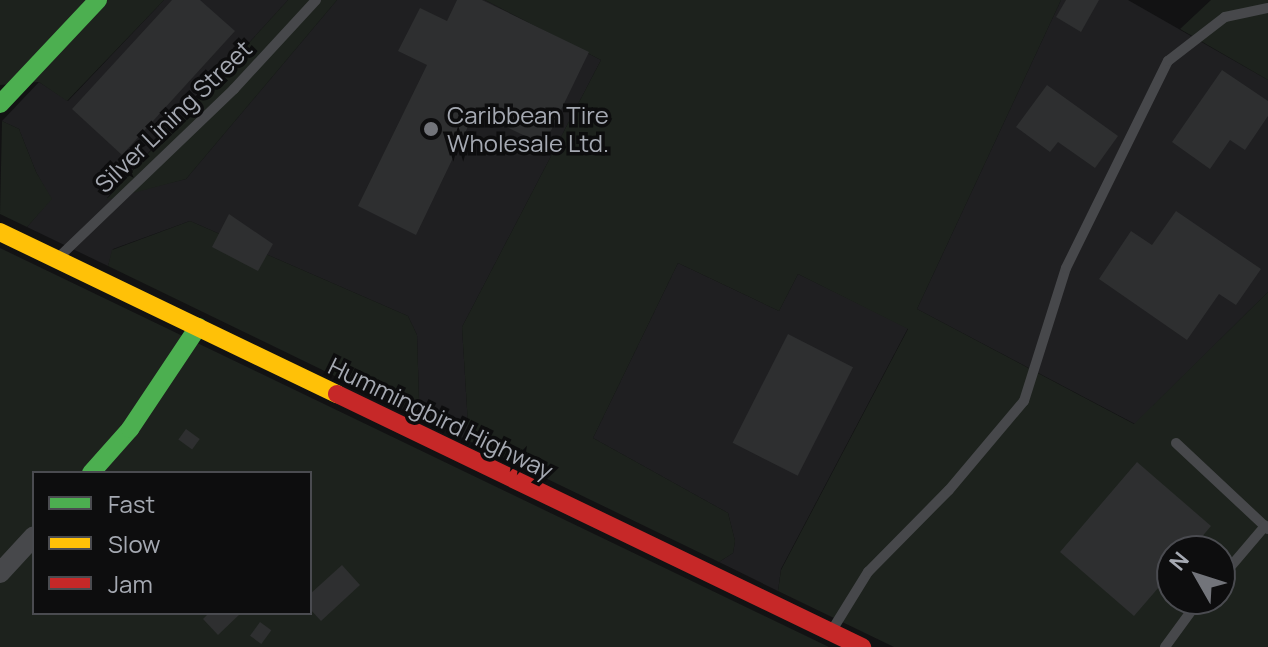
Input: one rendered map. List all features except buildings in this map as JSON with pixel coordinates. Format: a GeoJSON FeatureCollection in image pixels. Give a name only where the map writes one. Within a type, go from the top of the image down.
{"type":"FeatureCollection","features":[{"type":"Feature","properties":{"kind":"main road"},"geometry":{"type":"LineString","coordinates":[[0,104],[98,0]]}},
{"type":"Feature","properties":{"kind":"main road","name":"Hummingbird Highway"},"geometry":{"type":"LineString","coordinates":[[0,232],[862,647]]}},
{"type":"Feature","properties":{"kind":"main road"},"geometry":{"type":"LineString","coordinates":[[93,471],[130,429],[198,327]]}},
{"type":"Feature","properties":{"kind":"street"},"geometry":{"type":"LineString","coordinates":[[0,573],[32,538]]}},
{"type":"Feature","properties":{"kind":"lane","name":"Silver Lining Street"},"geometry":{"type":"LineString","coordinates":[[57,259],[234,89],[316,0]]}},
{"type":"Feature","properties":{"kind":"lane"},"geometry":{"type":"LineString","coordinates":[[830,632],[868,572],[949,490],[1024,401],[1066,268],[1168,61],[1225,17],[1268,8]]}},
{"type":"Feature","properties":{"kind":"lane"},"geometry":{"type":"LineString","coordinates":[[1176,443],[1267,528],[1236,562]]}},
{"type":"Feature","properties":{"kind":"lane"},"geometry":{"type":"LineString","coordinates":[[1165,647],[1188,615]]}},
{"type":"Feature","properties":{"kind":"shaded area"},"geometry":{"type":"Polygon","coordinates":[[[0,0],[164,0],[67,101],[39,82],[0,85],[0,0]]]}},
{"type":"Feature","properties":{"kind":"shaded area"},"geometry":{"type":"Polygon","coordinates":[[[164,0],[288,0],[107,198],[186,179],[337,0],[485,0],[601,60],[462,327],[469,441],[409,412],[419,400],[417,335],[408,316],[190,221],[113,249],[108,266],[27,227],[51,199],[36,172],[19,129],[2,121],[39,82],[68,101],[164,0]]]}},
{"type":"Feature","properties":{"kind":"shaded area"},"geometry":{"type":"Polygon","coordinates":[[[288,0],[337,0],[186,179],[106,200],[288,0]]]}},
{"type":"Feature","properties":{"kind":"shaded area"},"geometry":{"type":"Polygon","coordinates":[[[485,0],[1061,0],[917,309],[1134,424],[1268,292],[1268,647],[894,647],[778,591],[781,570],[908,329],[798,274],[779,311],[678,263],[593,438],[728,513],[735,541],[733,553],[719,562],[469,441],[462,327],[601,60],[485,0]]]}},
{"type":"Feature","properties":{"kind":"shaded area"},"geometry":{"type":"Polygon","coordinates":[[[1061,0],[1128,0],[1268,80],[1268,292],[1135,424],[917,309],[1061,0]]]}},
{"type":"Feature","properties":{"kind":"shaded area"},"geometry":{"type":"Polygon","coordinates":[[[1211,0],[1268,0],[1268,80],[1180,29],[1211,0]]]}},
{"type":"Feature","properties":{"kind":"shaded area"},"geometry":{"type":"Polygon","coordinates":[[[2,121],[19,129],[36,172],[52,199],[27,227],[0,214],[2,121]]]}},
{"type":"Feature","properties":{"kind":"shaded area"},"geometry":{"type":"Polygon","coordinates":[[[190,221],[408,316],[417,335],[419,401],[409,412],[108,266],[112,250],[190,221]]]}},
{"type":"Feature","properties":{"kind":"shaded area"},"geometry":{"type":"Polygon","coordinates":[[[0,248],[829,647],[0,647],[0,248]]]}},
{"type":"Feature","properties":{"kind":"shaded area"},"geometry":{"type":"Polygon","coordinates":[[[678,263],[779,311],[798,274],[908,328],[781,569],[778,591],[719,562],[733,553],[735,541],[728,513],[593,438],[678,263]]]}},
{"type":"Feature","properties":{"kind":"traffic: fast"},"geometry":{"type":"LineString","coordinates":[[0,104],[98,0]]}},
{"type":"Feature","properties":{"kind":"traffic: fast"},"geometry":{"type":"LineString","coordinates":[[93,471],[130,429],[198,327]]}},
{"type":"Feature","properties":{"kind":"traffic: slow"},"geometry":{"type":"LineString","coordinates":[[0,232],[337,394]]}},
{"type":"Feature","properties":{"kind":"traffic: jam"},"geometry":{"type":"LineString","coordinates":[[337,394],[862,647]]}},
{"type":"Feature","properties":{"kind":"place","name":"Caribbean Tire Wholesale Ltd."},"geometry":{"type":"Point","coordinates":[431,129]}}]}
